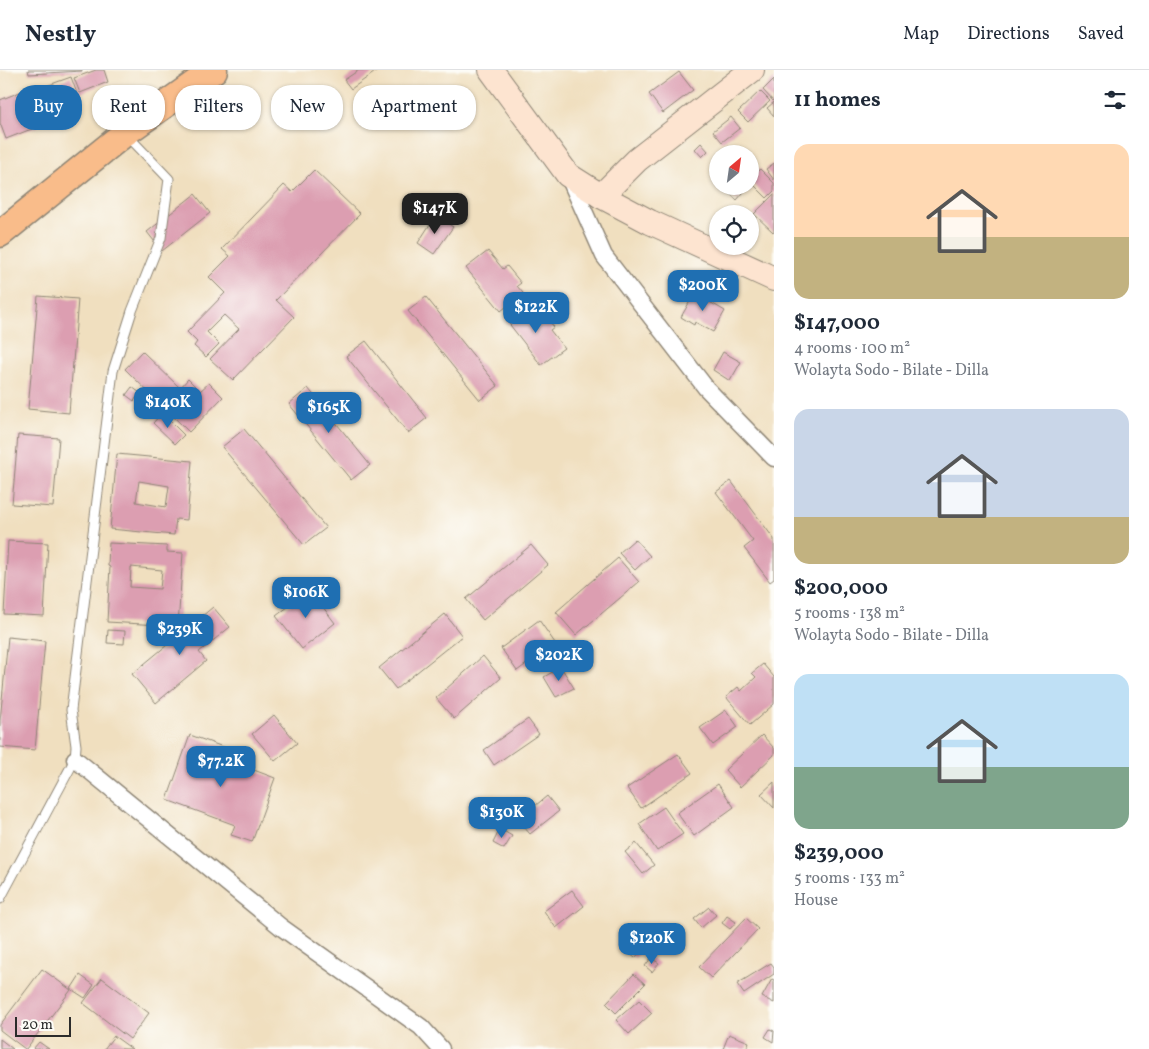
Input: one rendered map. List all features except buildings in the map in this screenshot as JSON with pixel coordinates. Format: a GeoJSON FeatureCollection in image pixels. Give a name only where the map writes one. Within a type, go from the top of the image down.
{"type":"FeatureCollection","features":[{"type":"Feature","properties":{"kind":"main road"},"geometry":{"type":"LineString","coordinates":[[0,234],[125,133],[214,70]]}},
{"type":"Feature","properties":{"kind":"main road"},"geometry":{"type":"LineString","coordinates":[[492,70],[568,175],[601,196],[650,222],[770,272]]}},
{"type":"Feature","properties":{"kind":"main road"},"geometry":{"type":"LineString","coordinates":[[601,196],[637,160],[752,70]]}},
{"type":"Feature","properties":{"kind":"street"},"geometry":{"type":"LineString","coordinates":[[568,175],[604,256],[706,388],[774,458]]}},
{"type":"Feature","properties":{"kind":"street"},"geometry":{"type":"LineString","coordinates":[[74,759],[281,927],[422,1027],[441,1049]]}},
{"type":"Feature","properties":{"kind":"lane"},"geometry":{"type":"LineString","coordinates":[[0,899],[74,759],[76,746],[71,710],[113,371],[132,311],[161,238],[169,179],[125,133]]}}]}
